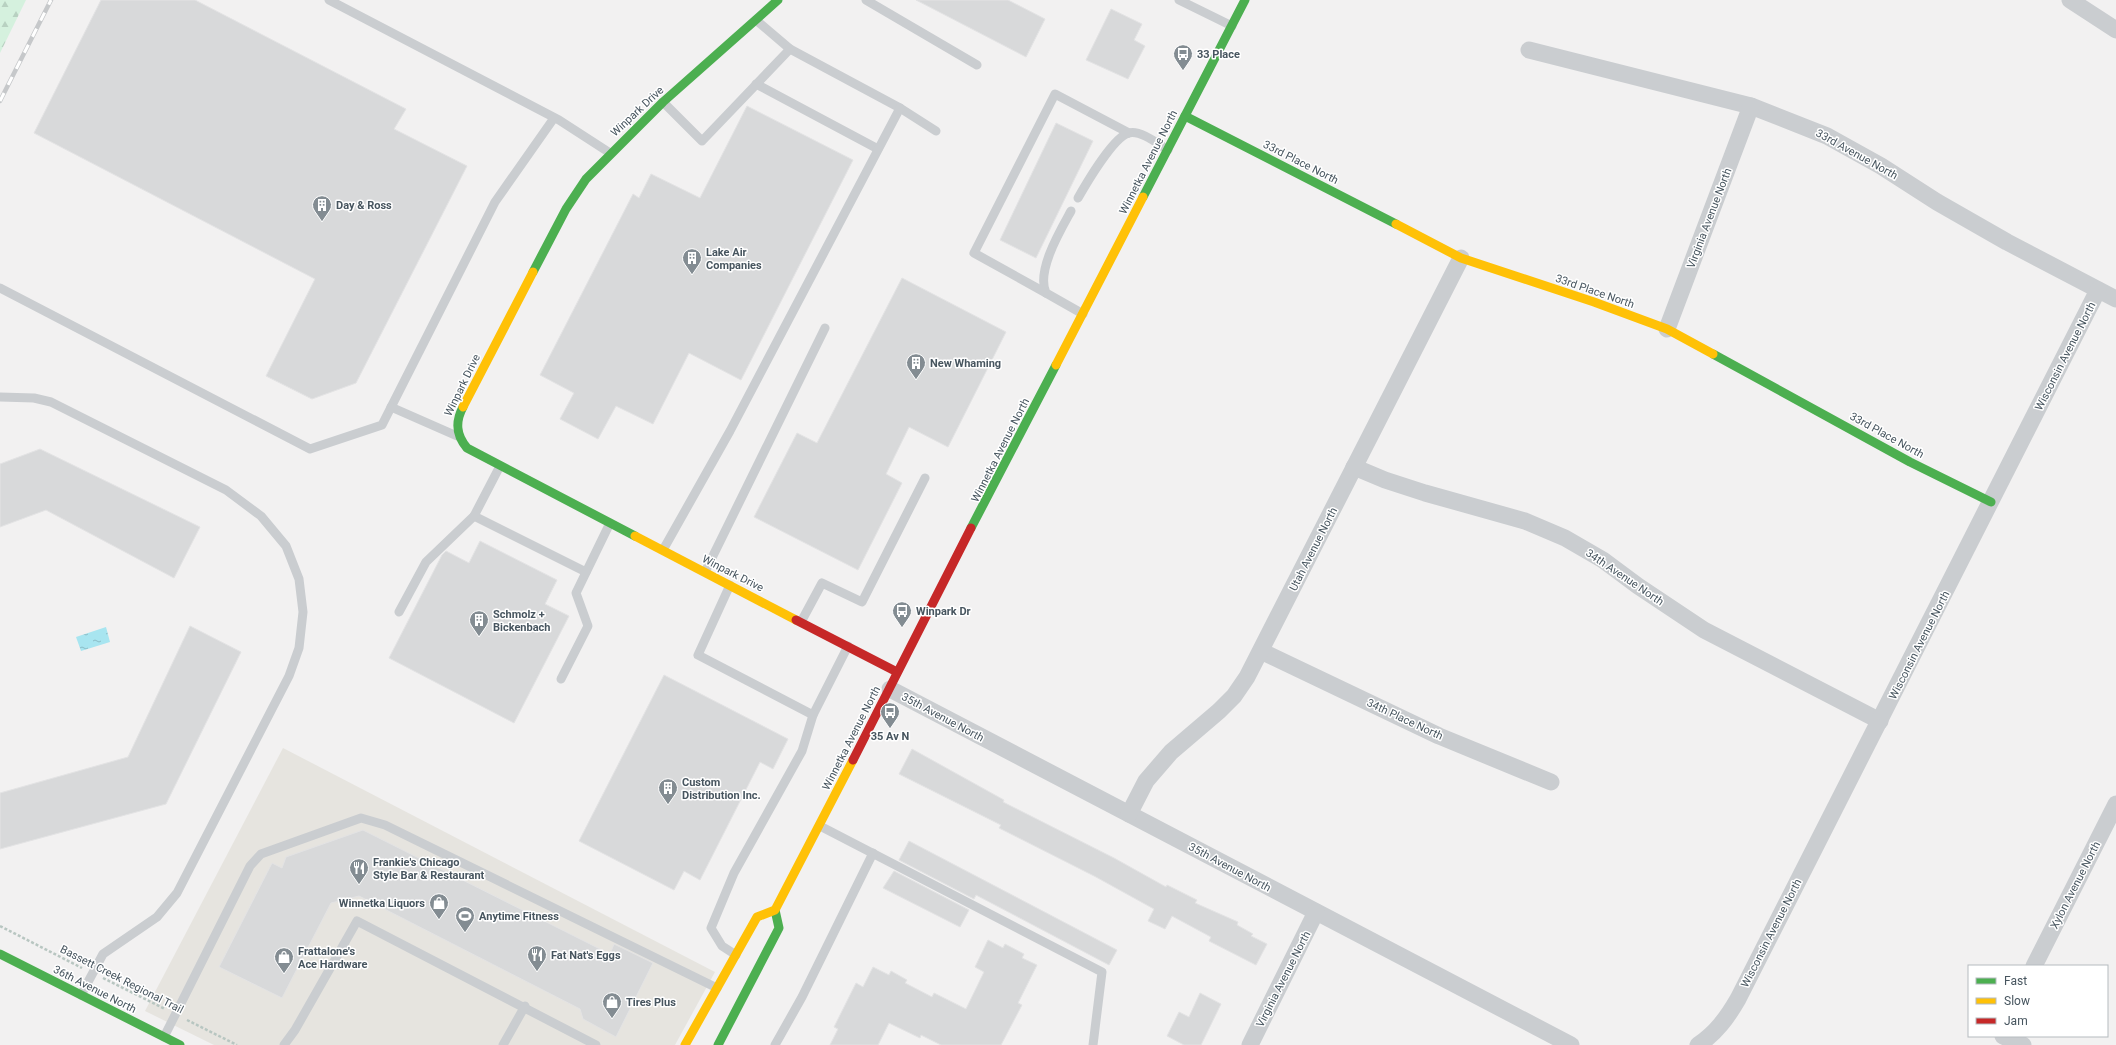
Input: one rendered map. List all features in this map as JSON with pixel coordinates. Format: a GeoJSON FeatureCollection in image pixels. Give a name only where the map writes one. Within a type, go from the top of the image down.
{"type":"FeatureCollection","features":[{"type":"Feature","properties":{"kind":"street","name":"Winpark Drive"},"geometry":{"type":"LineString","coordinates":[[778,0],[663,102],[610,153],[586,179],[566,209],[459,414],[456,425],[457,436],[464,446],[500,466],[897,672]]}},
{"type":"Feature","properties":{"kind":"street","name":"Winnetka Avenue North"},"geometry":{"type":"LineString","coordinates":[[775,910],[820,826],[890,689],[897,672],[1245,0]]}},
{"type":"Feature","properties":{"kind":"street"},"geometry":{"type":"LineString","coordinates":[[2070,0],[2116,30]]}},
{"type":"Feature","properties":{"kind":"street","name":"33rd Avenue North"},"geometry":{"type":"LineString","coordinates":[[1529,50],[1751,106],[1827,136],[1881,166],[1937,202],[2007,242],[2116,299]]}},
{"type":"Feature","properties":{"kind":"street","name":"Virginia Avenue North"},"geometry":{"type":"LineString","coordinates":[[1667,329],[1751,106]]}},
{"type":"Feature","properties":{"kind":"street","name":"33rd Place North"},"geometry":{"type":"LineString","coordinates":[[1185,116],[1462,258],[1479,265],[1594,302],[1667,329],[1761,379],[1910,462],[1991,502]]}},
{"type":"Feature","properties":{"kind":"street","name":"Utah Avenue North"},"geometry":{"type":"LineString","coordinates":[[1129,814],[1146,781],[1171,752],[1219,711],[1234,696],[1260,651],[1462,258]]}},
{"type":"Feature","properties":{"kind":"street","name":"Wisconsin Avenue North"},"geometry":{"type":"LineString","coordinates":[[1698,1045],[1710,1037],[1725,1020],[1738,999],[2098,290]]}},
{"type":"Feature","properties":{"kind":"street","name":"34th Avenue North"},"geometry":{"type":"LineString","coordinates":[[1354,467],[1425,494],[1525,521],[1565,538],[1603,560],[1638,586],[1704,630],[1880,721]]}},
{"type":"Feature","properties":{"kind":"street","name":"34th Place North"},"geometry":{"type":"LineString","coordinates":[[1260,651],[1439,736],[1552,782]]}},
{"type":"Feature","properties":{"kind":"street","name":"35th Avenue North"},"geometry":{"type":"LineString","coordinates":[[890,689],[1571,1045]]}},
{"type":"Feature","properties":{"kind":"street","name":"Xylon Avenue North"},"geometry":{"type":"LineString","coordinates":[[2035,965],[2116,804]]}},
{"type":"Feature","properties":{"kind":"street"},"geometry":{"type":"LineString","coordinates":[[686,1045],[757,917],[775,910],[779,928],[718,1045]]}},
{"type":"Feature","properties":{"kind":"street","name":"Virginia Avenue North"},"geometry":{"type":"LineString","coordinates":[[1250,1045],[1316,912]]}},
{"type":"Feature","properties":{"kind":"street","name":"36th Avenue North"},"geometry":{"type":"LineString","coordinates":[[0,954],[180,1045]]}},
{"type":"Feature","properties":{"kind":"street"},"geometry":{"type":"LineString","coordinates":[[2005,1037],[2023,1045]]}},
{"type":"Feature","properties":{"kind":"lane"},"geometry":{"type":"LineString","coordinates":[[330,0],[554,118],[610,153]]}},
{"type":"Feature","properties":{"kind":"lane"},"geometry":{"type":"LineString","coordinates":[[866,0],[976,65]]}},
{"type":"Feature","properties":{"kind":"lane"},"geometry":{"type":"LineString","coordinates":[[1180,0],[1232,26]]}},
{"type":"Feature","properties":{"kind":"lane"},"geometry":{"type":"LineString","coordinates":[[756,20],[790,49],[900,108],[936,131]]}},
{"type":"Feature","properties":{"kind":"lane"},"geometry":{"type":"LineString","coordinates":[[663,102],[702,141],[790,49]]}},
{"type":"Feature","properties":{"kind":"lane"},"geometry":{"type":"LineString","coordinates":[[756,84],[878,150]]}},
{"type":"Feature","properties":{"kind":"lane"},"geometry":{"type":"LineString","coordinates":[[1083,314],[974,253],[1055,94],[1168,150]]}},
{"type":"Feature","properties":{"kind":"lane"},"geometry":{"type":"LineString","coordinates":[[663,550],[730,431],[900,108]]}},
{"type":"Feature","properties":{"kind":"lane"},"geometry":{"type":"LineString","coordinates":[[0,288],[310,449],[382,425],[495,202],[554,118]]}},
{"type":"Feature","properties":{"kind":"lane"},"geometry":{"type":"LineString","coordinates":[[1078,198],[1104,157],[1122,136],[1129,132]]}},
{"type":"Feature","properties":{"kind":"lane"},"geometry":{"type":"LineString","coordinates":[[1046,293],[1042,278],[1056,240],[1071,211]]}},
{"type":"Feature","properties":{"kind":"lane"},"geometry":{"type":"LineString","coordinates":[[705,572],[825,328]]}},
{"type":"Feature","properties":{"kind":"lane"},"geometry":{"type":"LineString","coordinates":[[0,397],[34,398],[51,402],[226,490],[261,516],[286,546],[299,579],[303,612],[299,648],[289,676],[177,893],[157,917],[103,954],[81,996]]}},
{"type":"Feature","properties":{"kind":"lane"},"geometry":{"type":"LineString","coordinates":[[391,407],[457,436]]}},
{"type":"Feature","properties":{"kind":"lane"},"geometry":{"type":"LineString","coordinates":[[399,612],[426,562],[474,516],[500,466]]}},
{"type":"Feature","properties":{"kind":"lane"},"geometry":{"type":"LineString","coordinates":[[801,622],[822,583],[862,602],[925,478]]}},
{"type":"Feature","properties":{"kind":"lane"},"geometry":{"type":"LineString","coordinates":[[474,516],[586,572]]}},
{"type":"Feature","properties":{"kind":"lane"},"geometry":{"type":"LineString","coordinates":[[561,679],[588,626],[576,593],[610,523]]}},
{"type":"Feature","properties":{"kind":"lane"},"geometry":{"type":"LineString","coordinates":[[730,585],[698,654],[813,715]]}},
{"type":"Feature","properties":{"kind":"lane"},"geometry":{"type":"LineString","coordinates":[[736,955],[722,946],[711,928],[734,874],[802,751],[813,715],[848,646]]}},
{"type":"Feature","properties":{"kind":"lane"},"geometry":{"type":"LineString","coordinates":[[164,1037],[250,866],[261,854],[361,818],[385,825],[717,988]]}},
{"type":"Feature","properties":{"kind":"lane"},"geometry":{"type":"LineString","coordinates":[[820,826],[1102,972],[1093,1045]]}},
{"type":"Feature","properties":{"kind":"lane"},"geometry":{"type":"LineString","coordinates":[[775,1045],[802,997],[873,854]]}},
{"type":"Feature","properties":{"kind":"lane"},"geometry":{"type":"LineString","coordinates":[[284,1045],[295,1030],[357,920],[525,1006],[596,1045]]}},
{"type":"Feature","properties":{"kind":"lane"},"geometry":{"type":"LineString","coordinates":[[503,1045],[525,1006]]}},
{"type":"Feature","properties":{"kind":"path","name":"Bassett Creek Regional Trail"},"geometry":{"type":"LineString","coordinates":[[0,926],[237,1045]]}},
{"type":"Feature","properties":{"kind":"shaded area"},"geometry":{"type":"Polygon","coordinates":[[[283,748],[715,972],[675,1045],[214,1045],[145,1011],[283,748]]]}},
{"type":"Feature","properties":{"kind":"green space"},"geometry":{"type":"Polygon","coordinates":[[[0,0],[26,0],[0,53],[0,0]]]}},
{"type":"Feature","properties":{"kind":"water"},"geometry":{"type":"Polygon","coordinates":[[[106,627],[110,642],[81,651],[76,637],[106,627]]]}},
{"type":"Feature","properties":{"kind":"building","name":"Day & Ross"},"geometry":{"type":"Polygon","coordinates":[[[101,0],[195,0],[406,109],[394,129],[467,166],[356,383],[312,399],[266,376],[315,279],[34,133],[101,0]]]}},
{"type":"Feature","properties":{"kind":"building"},"geometry":{"type":"Polygon","coordinates":[[[916,0],[1008,0],[1045,19],[1026,57],[916,0]]]}},
{"type":"Feature","properties":{"kind":"building"},"geometry":{"type":"Polygon","coordinates":[[[1111,9],[1142,24],[1134,40],[1145,46],[1128,79],[1086,60],[1111,9]]]}},
{"type":"Feature","properties":{"kind":"building","name":"Lake Air Companies"},"geometry":{"type":"Polygon","coordinates":[[[747,106],[853,160],[741,380],[689,353],[653,424],[616,406],[598,439],[560,419],[574,393],[540,375],[633,194],[639,198],[651,174],[700,198],[747,106]]]}},
{"type":"Feature","properties":{"kind":"building"},"geometry":{"type":"Polygon","coordinates":[[[1056,123],[1093,141],[1036,258],[1000,240],[1056,123]]]}},
{"type":"Feature","properties":{"kind":"building","name":"New Whaming"},"geometry":{"type":"Polygon","coordinates":[[[902,278],[1006,332],[948,447],[909,427],[886,474],[902,483],[858,570],[754,517],[797,433],[817,443],[902,278]]]}},
{"type":"Feature","properties":{"kind":"building"},"geometry":{"type":"Polygon","coordinates":[[[40,449],[200,527],[174,578],[46,510],[0,527],[0,464],[40,449]]]}},
{"type":"Feature","properties":{"kind":"building","name":"Schmolz + Bickenbach"},"geometry":{"type":"Polygon","coordinates":[[[480,541],[557,580],[545,604],[569,616],[514,723],[389,658],[442,555],[446,551],[469,563],[480,541]]]}},
{"type":"Feature","properties":{"kind":"building"},"geometry":{"type":"Polygon","coordinates":[[[190,626],[241,652],[166,804],[0,849],[0,793],[128,757],[190,626]]]}},
{"type":"Feature","properties":{"kind":"building","name":"Custom Distribution Inc."},"geometry":{"type":"Polygon","coordinates":[[[664,675],[788,739],[773,769],[760,762],[700,880],[684,871],[674,890],[579,841],[664,675]]]}},
{"type":"Feature","properties":{"kind":"building"},"geometry":{"type":"Polygon","coordinates":[[[912,749],[1004,800],[1003,802],[1114,858],[1166,887],[1167,885],[1197,900],[1195,903],[1238,922],[1237,925],[1253,934],[1251,936],[1267,944],[1256,965],[1209,941],[1211,937],[1172,916],[1165,929],[1148,921],[1154,909],[1096,877],[999,828],[1001,825],[899,774],[912,749]]]}},
{"type":"Feature","properties":{"kind":"building"},"geometry":{"type":"Polygon","coordinates":[[[363,830],[610,954],[614,944],[653,963],[616,1037],[583,1019],[580,1009],[359,896],[331,903],[282,998],[219,967],[272,863],[282,868],[286,857],[363,830]]]}},
{"type":"Feature","properties":{"kind":"building"},"geometry":{"type":"Polygon","coordinates":[[[909,841],[1117,950],[1109,965],[976,895],[974,899],[899,860],[909,841]]]}},
{"type":"Feature","properties":{"kind":"building"},"geometry":{"type":"Polygon","coordinates":[[[894,871],[969,910],[960,927],[883,888],[894,871]]]}},
{"type":"Feature","properties":{"kind":"building"},"geometry":{"type":"Polygon","coordinates":[[[988,940],[1003,948],[1005,944],[1024,954],[1022,958],[1037,965],[1018,1003],[1022,1005],[1001,1045],[941,1045],[921,1035],[920,1038],[889,1023],[878,1045],[830,1045],[838,1029],[834,1027],[856,983],[863,987],[873,967],[889,975],[891,971],[907,980],[905,983],[932,997],[934,993],[966,1009],[984,972],[975,967],[988,940]]]}},
{"type":"Feature","properties":{"kind":"building"},"geometry":{"type":"Polygon","coordinates":[[[1200,993],[1221,1004],[1201,1045],[1184,1045],[1167,1036],[1179,1012],[1189,1017],[1200,993]]]}},
{"type":"Feature","properties":{"kind":"railway"},"geometry":{"type":"LineString","coordinates":[[0,101],[51,0]]}},
{"type":"Feature","properties":{"kind":"traffic: fast"},"geometry":{"type":"LineString","coordinates":[[533,272],[566,209],[586,179],[663,102],[778,0]]}},
{"type":"Feature","properties":{"kind":"traffic: fast"},"geometry":{"type":"LineString","coordinates":[[1143,197],[1245,0]]}},
{"type":"Feature","properties":{"kind":"traffic: fast"},"geometry":{"type":"LineString","coordinates":[[1185,116],[1396,224]]}},
{"type":"Feature","properties":{"kind":"traffic: fast"},"geometry":{"type":"LineString","coordinates":[[1713,354],[1910,462],[1991,502]]}},
{"type":"Feature","properties":{"kind":"traffic: fast"},"geometry":{"type":"LineString","coordinates":[[971,528],[1056,365]]}},
{"type":"Feature","properties":{"kind":"traffic: fast"},"geometry":{"type":"LineString","coordinates":[[463,407],[460,413],[458,428],[463,443],[467,448],[635,536]]}},
{"type":"Feature","properties":{"kind":"traffic: fast"},"geometry":{"type":"LineString","coordinates":[[718,1045],[779,928],[775,910]]}},
{"type":"Feature","properties":{"kind":"traffic: fast"},"geometry":{"type":"LineString","coordinates":[[0,954],[180,1045]]}},
{"type":"Feature","properties":{"kind":"traffic: slow"},"geometry":{"type":"LineString","coordinates":[[1056,365],[1143,197]]}},
{"type":"Feature","properties":{"kind":"traffic: slow"},"geometry":{"type":"LineString","coordinates":[[1396,224],[1461,258],[1594,302],[1667,329],[1713,354]]}},
{"type":"Feature","properties":{"kind":"traffic: slow"},"geometry":{"type":"LineString","coordinates":[[463,407],[533,272]]}},
{"type":"Feature","properties":{"kind":"traffic: slow"},"geometry":{"type":"LineString","coordinates":[[635,536],[796,620]]}},
{"type":"Feature","properties":{"kind":"traffic: slow"},"geometry":{"type":"LineString","coordinates":[[685,1045],[757,917],[775,910],[853,760]]}},
{"type":"Feature","properties":{"kind":"traffic: jam"},"geometry":{"type":"LineString","coordinates":[[853,760],[971,528]]}},
{"type":"Feature","properties":{"kind":"traffic: jam"},"geometry":{"type":"LineString","coordinates":[[796,620],[897,672]]}},
{"type":"Feature","properties":{"kind":"place","name":"33 Place"},"geometry":{"type":"Point","coordinates":[1183,71]}},
{"type":"Feature","properties":{"kind":"place","name":"Day & Ross"},"geometry":{"type":"Point","coordinates":[322,222]}},
{"type":"Feature","properties":{"kind":"place","name":"Lake Air Companies"},"geometry":{"type":"Point","coordinates":[692,275]}},
{"type":"Feature","properties":{"kind":"place","name":"New Whaming"},"geometry":{"type":"Point","coordinates":[916,380]}},
{"type":"Feature","properties":{"kind":"place","name":"Winpark Dr"},"geometry":{"type":"Point","coordinates":[902,628]}},
{"type":"Feature","properties":{"kind":"place","name":"Schmolz + Bickenbach"},"geometry":{"type":"Point","coordinates":[479,637]}},
{"type":"Feature","properties":{"kind":"place","name":"35 Av N"},"geometry":{"type":"Point","coordinates":[890,729]}},
{"type":"Feature","properties":{"kind":"place","name":"Custom Distribution Inc."},"geometry":{"type":"Point","coordinates":[668,805]}},
{"type":"Feature","properties":{"kind":"place","name":"Frankie's Chicago Style Bar & Restaurant"},"geometry":{"type":"Point","coordinates":[359,885]}},
{"type":"Feature","properties":{"kind":"place","name":"Winnetka Liquors"},"geometry":{"type":"Point","coordinates":[439,920]}},
{"type":"Feature","properties":{"kind":"place","name":"Anytime Fitness"},"geometry":{"type":"Point","coordinates":[465,933]}},
{"type":"Feature","properties":{"kind":"place","name":"Fat Nat's Eggs"},"geometry":{"type":"Point","coordinates":[537,972]}},
{"type":"Feature","properties":{"kind":"place","name":"Frattalone's Ace Hardware"},"geometry":{"type":"Point","coordinates":[284,974]}},
{"type":"Feature","properties":{"kind":"place","name":"Tires Plus"},"geometry":{"type":"Point","coordinates":[612,1019]}}]}
